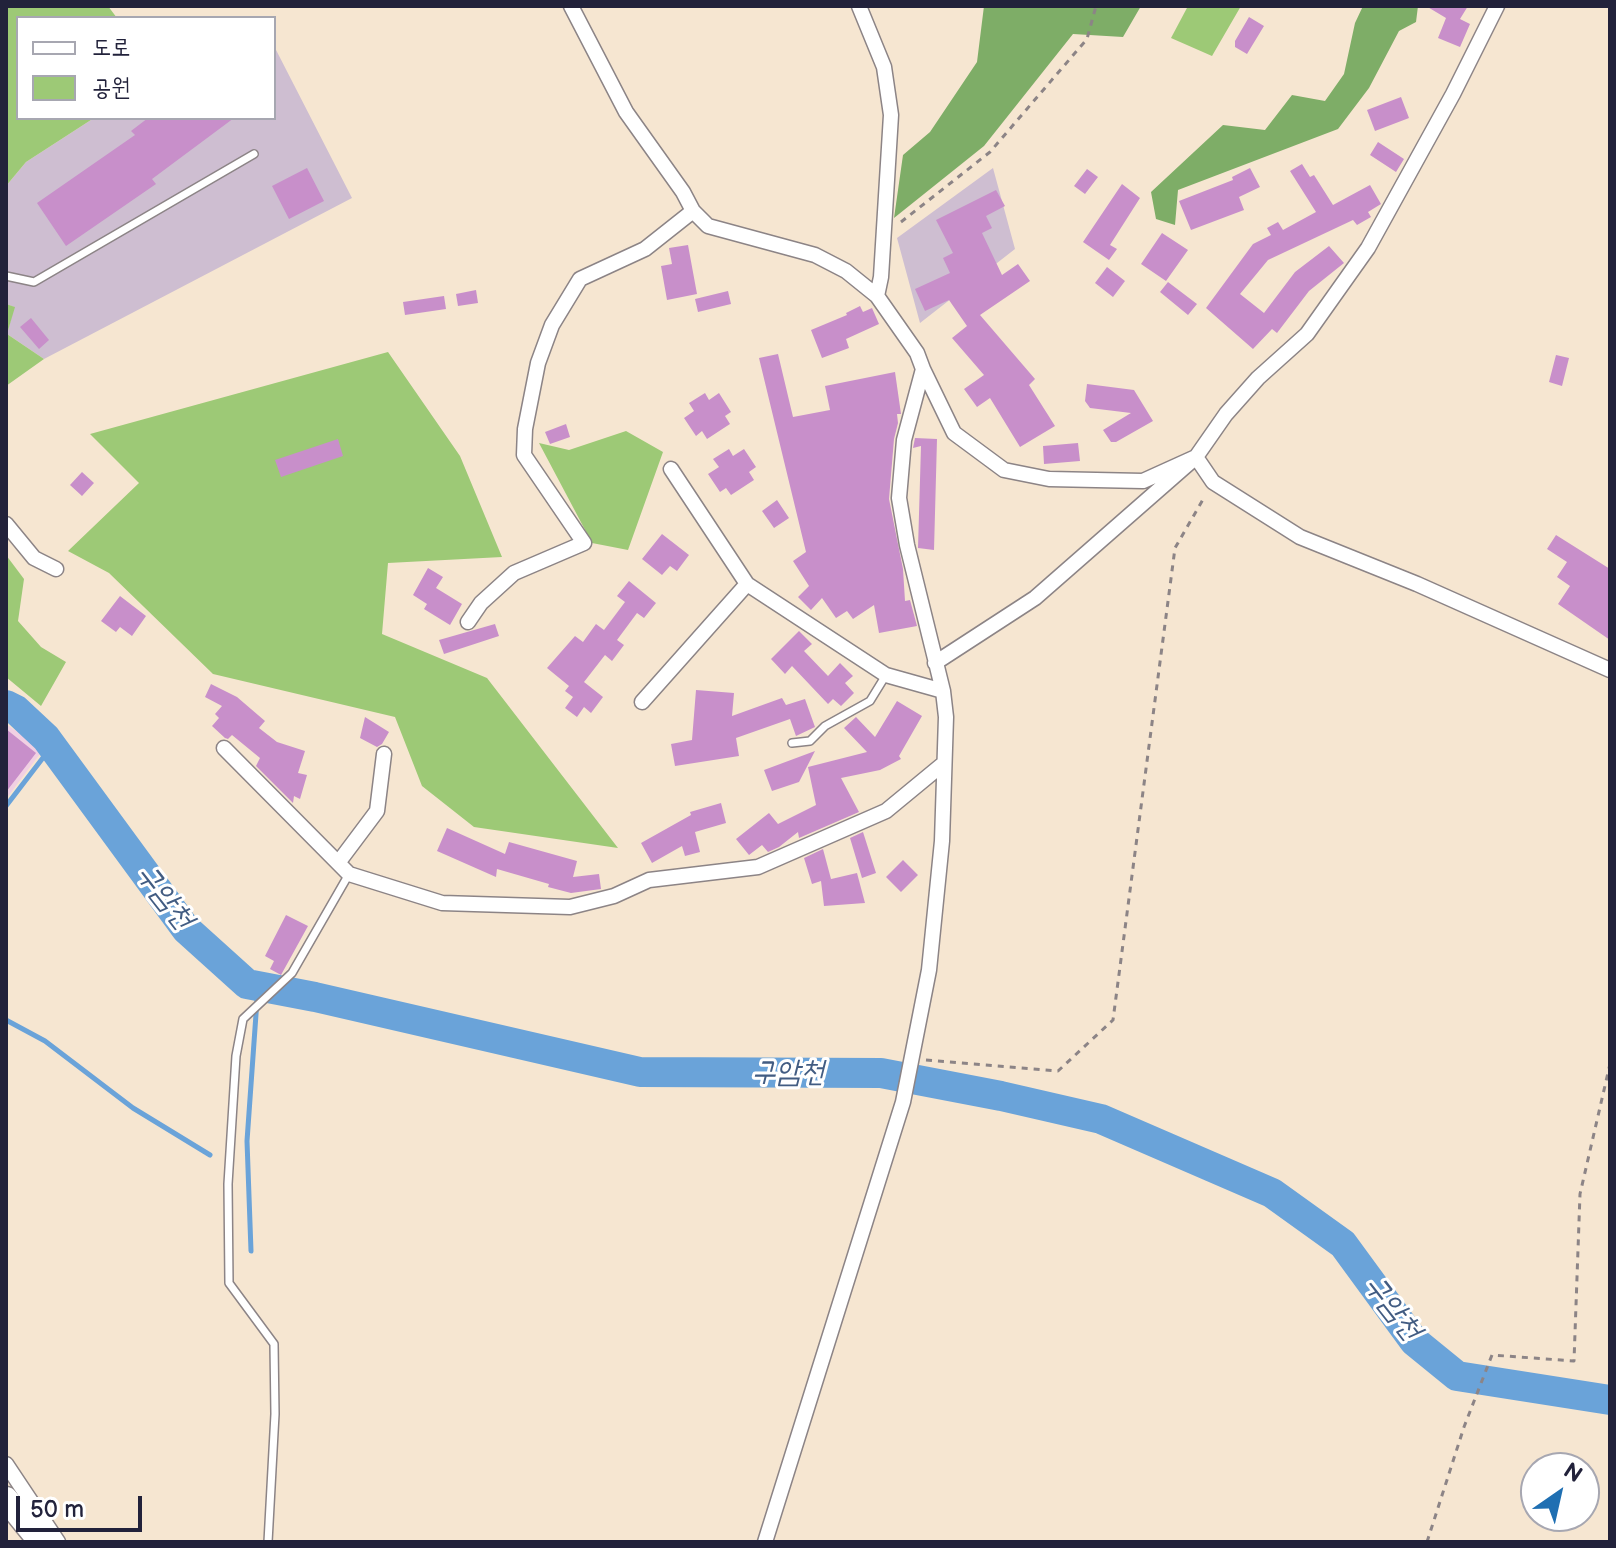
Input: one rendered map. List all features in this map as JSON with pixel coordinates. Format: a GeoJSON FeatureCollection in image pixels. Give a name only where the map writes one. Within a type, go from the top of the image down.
{"type":"FeatureCollection","features":[{"type":"Feature","properties":{"kind":"highway"},"geometry":{"type":"LineString","coordinates":[[6,1499],[41,1542]]}},
{"type":"Feature","properties":{"kind":"street"},"geometry":{"type":"LineString","coordinates":[[571,6],[626,112],[693,211],[708,226],[815,255],[846,271],[877,296],[917,353],[954,433],[1004,470],[1049,479],[1143,481],[1196,457]]}},
{"type":"Feature","properties":{"kind":"street"},"geometry":{"type":"LineString","coordinates":[[859,6],[884,67],[891,115],[877,296]]}},
{"type":"Feature","properties":{"kind":"street"},"geometry":{"type":"LineString","coordinates":[[935,663],[1035,598],[1196,457],[1226,414],[1258,378],[1314,326],[1368,248],[1453,94],[1497,6]]}},
{"type":"Feature","properties":{"kind":"street"},"geometry":{"type":"LineString","coordinates":[[468,622],[481,603],[514,573],[584,543],[524,455],[525,429],[538,363],[552,325],[580,279],[645,249],[693,211]]}},
{"type":"Feature","properties":{"kind":"street"},"geometry":{"type":"LineString","coordinates":[[765,1542],[903,1102],[929,970],[942,841],[946,717],[943,691],[907,545],[899,498],[904,440],[923,369]]}},
{"type":"Feature","properties":{"kind":"street"},"geometry":{"type":"LineString","coordinates":[[1196,457],[1213,482],[1300,537],[1417,584],[1610,670]]}},
{"type":"Feature","properties":{"kind":"street"},"geometry":{"type":"LineString","coordinates":[[671,469],[747,584],[886,675],[943,691]]}},
{"type":"Feature","properties":{"kind":"street"},"geometry":{"type":"LineString","coordinates":[[6,524],[34,558],[56,569]]}},
{"type":"Feature","properties":{"kind":"street"},"geometry":{"type":"LineString","coordinates":[[642,702],[747,584]]}},
{"type":"Feature","properties":{"kind":"street"},"geometry":{"type":"LineString","coordinates":[[224,748],[344,869],[442,903],[570,907],[614,896],[649,880],[758,867],[886,811],[943,764]]}},
{"type":"Feature","properties":{"kind":"street"},"geometry":{"type":"LineString","coordinates":[[344,869],[377,811],[384,754]]}},
{"type":"Feature","properties":{"kind":"street"},"geometry":{"type":"LineString","coordinates":[[6,1464],[58,1542]]}},
{"type":"Feature","properties":{"kind":"lane"},"geometry":{"type":"LineString","coordinates":[[6,276],[34,282],[254,154]]}},
{"type":"Feature","properties":{"kind":"lane"},"geometry":{"type":"LineString","coordinates":[[792,743],[810,741],[825,726],[870,701],[886,675]]}},
{"type":"Feature","properties":{"kind":"lane"},"geometry":{"type":"LineString","coordinates":[[268,1542],[275,1414],[274,1344],[229,1283],[228,1184],[236,1056],[243,1019],[292,973],[344,869]]}},
{"type":"Feature","properties":{"kind":"path"},"geometry":{"type":"LineString","coordinates":[[883,237],[990,152],[1087,39],[1096,6]]}},
{"type":"Feature","properties":{"kind":"path"},"geometry":{"type":"LineString","coordinates":[[912,1057],[951,1064],[1058,1071],[1113,1020],[1175,548],[1213,482]]}},
{"type":"Feature","properties":{"kind":"path"},"geometry":{"type":"LineString","coordinates":[[1427,1542],[1464,1427],[1492,1355],[1574,1361],[1580,1194],[1610,1064]]}},
{"type":"Feature","properties":{"kind":"shaded area"},"geometry":{"type":"Polygon","coordinates":[[[276,50],[352,198],[44,359],[7,334],[14,307],[6,304],[6,186],[26,162],[91,120],[276,120],[276,50]]]}},
{"type":"Feature","properties":{"kind":"shaded area"},"geometry":{"type":"Polygon","coordinates":[[[993,168],[1015,249],[920,323],[897,238],[993,168]]]}},
{"type":"Feature","properties":{"kind":"shaded area"},"geometry":{"type":"Polygon","coordinates":[[[6,724],[43,750],[6,799],[6,724]]]}},
{"type":"Feature","properties":{"kind":"green space"},"geometry":{"type":"Polygon","coordinates":[[[6,6],[108,6],[116,16],[16,16],[16,120],[91,120],[26,162],[6,186],[6,6]]]}},
{"type":"Feature","properties":{"kind":"green space"},"geometry":{"type":"Polygon","coordinates":[[[984,6],[1141,6],[1123,37],[1073,34],[984,146],[894,218],[903,155],[930,132],[977,62],[984,6]]]}},
{"type":"Feature","properties":{"kind":"green space"},"geometry":{"type":"Polygon","coordinates":[[[1188,6],[1241,6],[1212,56],[1171,38],[1188,6]]]}},
{"type":"Feature","properties":{"kind":"green space"},"geometry":{"type":"Polygon","coordinates":[[[1363,6],[1418,6],[1416,22],[1399,31],[1369,88],[1338,129],[1178,190],[1175,225],[1156,219],[1151,192],[1223,125],[1265,130],[1292,95],[1325,101],[1344,74],[1355,23],[1363,6]]]}},
{"type":"Feature","properties":{"kind":"green space"},"geometry":{"type":"Polygon","coordinates":[[[6,304],[15,307],[7,334],[44,359],[6,386],[6,304]]]}},
{"type":"Feature","properties":{"kind":"green space"},"geometry":{"type":"Polygon","coordinates":[[[388,352],[460,456],[502,557],[388,563],[382,634],[487,678],[618,848],[474,827],[422,786],[395,717],[213,674],[109,573],[68,551],[139,483],[90,434],[388,352]]]}},
{"type":"Feature","properties":{"kind":"green space"},"geometry":{"type":"Polygon","coordinates":[[[626,431],[663,452],[628,550],[592,543],[539,443],[569,450],[626,431]]]}},
{"type":"Feature","properties":{"kind":"green space"},"geometry":{"type":"Polygon","coordinates":[[[6,555],[24,579],[18,621],[41,647],[66,662],[41,706],[6,677],[6,555]]]}},
{"type":"Feature","properties":{"kind":"building"},"geometry":{"type":"Polygon","coordinates":[[[1426,6],[1468,6],[1460,19],[1470,24],[1460,47],[1438,38],[1446,18],[1426,6]]]}},
{"type":"Feature","properties":{"kind":"building"},"geometry":{"type":"Polygon","coordinates":[[[1249,17],[1264,26],[1247,54],[1235,47],[1235,41],[1249,17]]]}},
{"type":"Feature","properties":{"kind":"building"},"geometry":{"type":"Polygon","coordinates":[[[1401,97],[1409,118],[1375,131],[1367,110],[1401,97]]]}},
{"type":"Feature","properties":{"kind":"building"},"geometry":{"type":"Polygon","coordinates":[[[145,120],[231,120],[152,179],[156,184],[66,246],[37,203],[135,135],[131,131],[145,120]]]}},
{"type":"Feature","properties":{"kind":"building"},"geometry":{"type":"Polygon","coordinates":[[[1378,142],[1404,159],[1396,172],[1370,155],[1378,142]]]}},
{"type":"Feature","properties":{"kind":"building"},"geometry":{"type":"Polygon","coordinates":[[[1302,164],[1310,177],[1314,175],[1333,205],[1370,185],[1381,204],[1368,212],[1371,217],[1357,225],[1353,220],[1268,260],[1240,294],[1264,313],[1295,272],[1329,246],[1344,263],[1309,291],[1277,333],[1272,329],[1253,349],[1206,308],[1253,244],[1271,235],[1267,228],[1278,222],[1283,230],[1316,212],[1290,171],[1302,164]]]}},
{"type":"Feature","properties":{"kind":"building"},"geometry":{"type":"Polygon","coordinates":[[[307,168],[324,201],[289,219],[272,186],[307,168]]]}},
{"type":"Feature","properties":{"kind":"building"},"geometry":{"type":"Polygon","coordinates":[[[1250,168],[1260,187],[1239,197],[1244,210],[1191,230],[1179,201],[1233,180],[1232,177],[1250,168]]]}},
{"type":"Feature","properties":{"kind":"building"},"geometry":{"type":"Polygon","coordinates":[[[1087,169],[1098,177],[1085,194],[1074,186],[1087,169]]]}},
{"type":"Feature","properties":{"kind":"building"},"geometry":{"type":"Polygon","coordinates":[[[1122,184],[1140,198],[1110,245],[1117,249],[1109,260],[1083,242],[1122,184]]]}},
{"type":"Feature","properties":{"kind":"building"},"geometry":{"type":"Polygon","coordinates":[[[996,190],[1005,206],[986,216],[992,228],[982,233],[1002,275],[1018,264],[1030,281],[980,315],[1035,379],[1029,385],[1055,426],[1020,447],[990,398],[977,407],[964,389],[984,375],[952,338],[967,326],[949,300],[925,311],[915,289],[950,273],[943,258],[953,253],[936,220],[996,190]]]}},
{"type":"Feature","properties":{"kind":"building"},"geometry":{"type":"Polygon","coordinates":[[[1162,233],[1188,250],[1166,281],[1141,264],[1162,233]]]}},
{"type":"Feature","properties":{"kind":"building"},"geometry":{"type":"Polygon","coordinates":[[[688,245],[697,294],[667,300],[661,266],[672,264],[669,248],[688,245]]]}},
{"type":"Feature","properties":{"kind":"building"},"geometry":{"type":"Polygon","coordinates":[[[1107,267],[1125,281],[1113,297],[1095,283],[1107,267]]]}},
{"type":"Feature","properties":{"kind":"building"},"geometry":{"type":"Polygon","coordinates":[[[1168,282],[1197,304],[1188,315],[1160,292],[1168,282]]]}},
{"type":"Feature","properties":{"kind":"building"},"geometry":{"type":"Polygon","coordinates":[[[476,290],[478,303],[458,306],[456,294],[476,290]]]}},
{"type":"Feature","properties":{"kind":"building"},"geometry":{"type":"Polygon","coordinates":[[[728,291],[731,304],[698,312],[695,299],[728,291]]]}},
{"type":"Feature","properties":{"kind":"building"},"geometry":{"type":"Polygon","coordinates":[[[444,296],[446,309],[405,315],[403,302],[444,296]]]}},
{"type":"Feature","properties":{"kind":"building"},"geometry":{"type":"Polygon","coordinates":[[[860,306],[863,312],[872,308],[879,324],[846,339],[849,348],[822,358],[811,330],[860,306]]]}},
{"type":"Feature","properties":{"kind":"building"},"geometry":{"type":"Polygon","coordinates":[[[31,318],[49,340],[39,349],[20,327],[31,318]]]}},
{"type":"Feature","properties":{"kind":"building"},"geometry":{"type":"Polygon","coordinates":[[[778,354],[793,417],[830,410],[825,386],[895,372],[901,414],[897,414],[889,499],[903,569],[905,601],[910,600],[917,626],[879,633],[874,605],[853,619],[847,611],[836,618],[822,598],[811,610],[798,597],[809,586],[793,561],[806,552],[759,358],[778,354]]]}},
{"type":"Feature","properties":{"kind":"building"},"geometry":{"type":"Polygon","coordinates":[[[1556,355],[1569,358],[1562,386],[1549,382],[1556,355]]]}},
{"type":"Feature","properties":{"kind":"building"},"geometry":{"type":"Polygon","coordinates":[[[1087,384],[1134,390],[1153,421],[1111,442],[1103,430],[1131,413],[1090,408],[1085,401],[1087,384]]]}},
{"type":"Feature","properties":{"kind":"building"},"geometry":{"type":"Polygon","coordinates":[[[705,393],[709,400],[719,393],[731,412],[725,416],[730,424],[707,439],[702,431],[696,436],[684,418],[694,411],[689,403],[705,393]]]}},
{"type":"Feature","properties":{"kind":"building"},"geometry":{"type":"Polygon","coordinates":[[[566,424],[570,437],[550,444],[545,432],[566,424]]]}},
{"type":"Feature","properties":{"kind":"building"},"geometry":{"type":"Polygon","coordinates":[[[915,438],[937,439],[934,550],[918,548],[921,446],[913,448],[915,438]]]}},
{"type":"Feature","properties":{"kind":"building"},"geometry":{"type":"Polygon","coordinates":[[[338,439],[343,456],[281,477],[275,460],[338,439]]]}},
{"type":"Feature","properties":{"kind":"building"},"geometry":{"type":"Polygon","coordinates":[[[1078,443],[1080,461],[1044,464],[1043,446],[1078,443]]]}},
{"type":"Feature","properties":{"kind":"building"},"geometry":{"type":"Polygon","coordinates":[[[729,449],[733,456],[744,449],[756,467],[749,472],[754,480],[731,495],[726,488],[720,492],[708,474],[719,467],[713,459],[729,449]]]}},
{"type":"Feature","properties":{"kind":"building"},"geometry":{"type":"Polygon","coordinates":[[[82,472],[94,483],[82,496],[70,485],[82,472]]]}},
{"type":"Feature","properties":{"kind":"building"},"geometry":{"type":"Polygon","coordinates":[[[777,500],[789,518],[774,528],[762,511],[777,500]]]}},
{"type":"Feature","properties":{"kind":"building"},"geometry":{"type":"Polygon","coordinates":[[[662,534],[689,555],[677,571],[670,566],[662,575],[642,559],[662,534]]]}},
{"type":"Feature","properties":{"kind":"building"},"geometry":{"type":"Polygon","coordinates":[[[1556,535],[1610,569],[1610,640],[1558,604],[1570,586],[1557,577],[1567,562],[1547,549],[1556,535]]]}},
{"type":"Feature","properties":{"kind":"building"},"geometry":{"type":"Polygon","coordinates":[[[428,568],[443,577],[436,588],[462,604],[450,625],[424,609],[427,604],[413,595],[428,568]]]}},
{"type":"Feature","properties":{"kind":"building"},"geometry":{"type":"Polygon","coordinates":[[[629,581],[656,603],[644,618],[637,613],[617,640],[624,645],[612,661],[605,655],[584,682],[603,697],[591,713],[584,707],[577,717],[565,708],[573,697],[565,691],[569,686],[547,668],[575,636],[583,642],[596,624],[604,630],[625,602],[617,596],[629,581]]]}},
{"type":"Feature","properties":{"kind":"building"},"geometry":{"type":"Polygon","coordinates":[[[120,596],[146,616],[132,636],[120,627],[116,632],[101,621],[120,596]]]}},
{"type":"Feature","properties":{"kind":"building"},"geometry":{"type":"Polygon","coordinates":[[[495,624],[499,636],[444,654],[439,640],[495,624]]]}},
{"type":"Feature","properties":{"kind":"building"},"geometry":{"type":"Polygon","coordinates":[[[799,631],[812,644],[804,651],[828,676],[840,663],[853,676],[845,683],[854,693],[841,706],[833,699],[828,704],[792,666],[785,674],[771,659],[799,631]]]}},
{"type":"Feature","properties":{"kind":"building"},"geometry":{"type":"Polygon","coordinates":[[[211,684],[237,697],[265,721],[259,728],[277,742],[305,751],[298,773],[307,775],[300,799],[294,796],[293,803],[256,766],[260,758],[232,735],[225,738],[212,726],[219,718],[215,714],[222,706],[205,697],[211,684]]]}},
{"type":"Feature","properties":{"kind":"building"},"geometry":{"type":"Polygon","coordinates":[[[696,690],[734,693],[732,716],[782,698],[786,705],[805,699],[815,727],[796,736],[790,719],[736,738],[739,756],[675,766],[671,744],[692,740],[696,690]]]}},
{"type":"Feature","properties":{"kind":"building"},"geometry":{"type":"Polygon","coordinates":[[[897,701],[922,716],[899,756],[901,759],[880,770],[841,778],[859,812],[799,838],[798,832],[768,852],[762,845],[749,855],[736,839],[769,813],[778,824],[816,805],[808,767],[867,752],[844,728],[856,717],[875,737],[897,701]]]}},
{"type":"Feature","properties":{"kind":"building"},"geometry":{"type":"Polygon","coordinates":[[[365,717],[389,732],[377,747],[360,738],[365,717]]]}},
{"type":"Feature","properties":{"kind":"building"},"geometry":{"type":"Polygon","coordinates":[[[6,729],[36,753],[6,792],[6,729]]]}},
{"type":"Feature","properties":{"kind":"building"},"geometry":{"type":"Polygon","coordinates":[[[815,751],[799,782],[772,791],[764,770],[815,751]]]}},
{"type":"Feature","properties":{"kind":"building"},"geometry":{"type":"Polygon","coordinates":[[[721,803],[726,823],[695,832],[700,852],[685,856],[682,846],[652,863],[641,843],[691,815],[690,812],[721,803]]]}},
{"type":"Feature","properties":{"kind":"building"},"geometry":{"type":"Polygon","coordinates":[[[447,828],[505,854],[509,842],[577,861],[573,877],[599,874],[601,889],[571,893],[497,869],[496,877],[437,851],[447,828]]]}},
{"type":"Feature","properties":{"kind":"building"},"geometry":{"type":"Polygon","coordinates":[[[863,832],[876,873],[862,878],[850,838],[863,832]]]}},
{"type":"Feature","properties":{"kind":"building"},"geometry":{"type":"Polygon","coordinates":[[[823,849],[831,879],[827,880],[857,873],[865,903],[824,906],[821,881],[812,884],[804,858],[823,849]]]}},
{"type":"Feature","properties":{"kind":"building"},"geometry":{"type":"Polygon","coordinates":[[[903,860],[918,875],[901,892],[886,877],[903,860]]]}},
{"type":"Feature","properties":{"kind":"building"},"geometry":{"type":"Polygon","coordinates":[[[286,915],[308,926],[281,975],[270,969],[274,961],[265,956],[286,915]]]}},
{"type":"Feature","properties":{"kind":"waterway","name":"구암천"},"geometry":{"type":"LineString","coordinates":[[6,705],[16,710],[46,738],[186,929],[247,984],[640,1072],[881,1073],[1101,1119],[1272,1193],[1343,1244],[1414,1341],[1457,1376],[1610,1400]]}},
{"type":"Feature","properties":{"kind":"waterway"},"geometry":{"type":"LineString","coordinates":[[6,806],[52,746]]}},
{"type":"Feature","properties":{"kind":"waterway"},"geometry":{"type":"LineString","coordinates":[[251,1251],[247,1141],[258,986]]}},
{"type":"Feature","properties":{"kind":"waterway"},"geometry":{"type":"LineString","coordinates":[[6,1020],[45,1041],[133,1108],[210,1155]]}}]}
